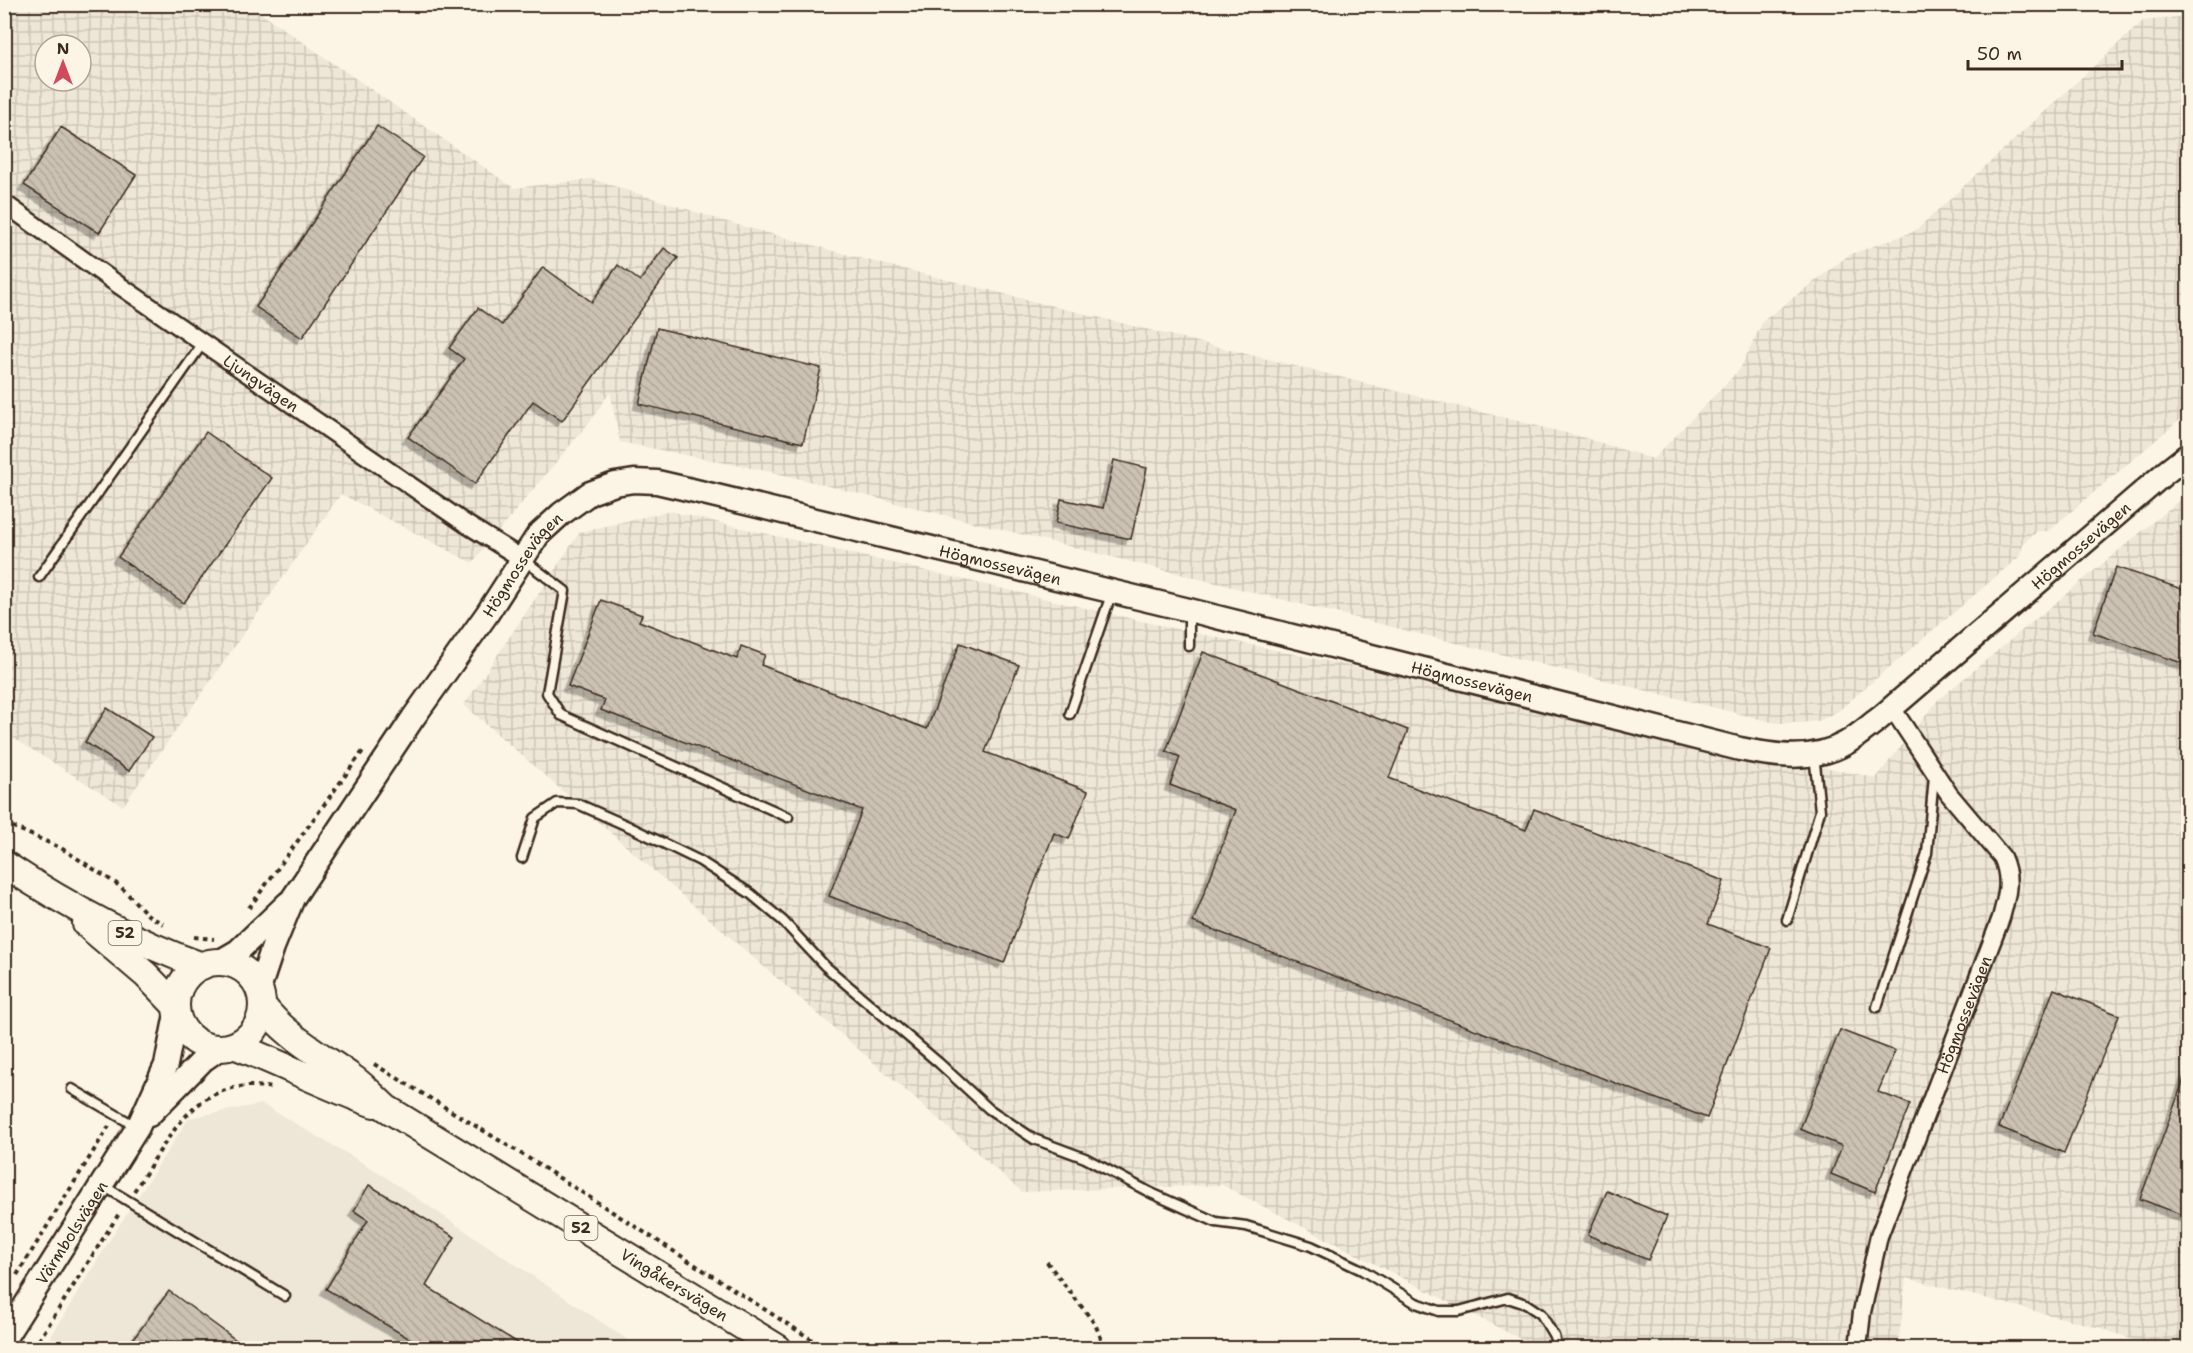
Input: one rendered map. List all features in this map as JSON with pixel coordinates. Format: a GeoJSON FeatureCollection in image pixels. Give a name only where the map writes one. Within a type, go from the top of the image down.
{"type":"FeatureCollection","features":[{"type":"Feature","properties":{"kind":"main road","name":"Vingåkersvägen"},"geometry":{"type":"LineString","coordinates":[[4,864],[50,893],[160,951],[213,956],[242,969],[255,981],[275,1022],[292,1037],[356,1080],[386,1108],[777,1348]]}},
{"type":"Feature","properties":{"kind":"main road","name":"Vingåkersvägen"},"geometry":{"type":"LineString","coordinates":[[50,893],[146,975],[176,1010],[183,1030],[193,1040],[203,1046],[228,1047],[278,1062],[339,1092],[386,1108]]}},
{"type":"Feature","properties":{"kind":"main road"},"geometry":{"type":"LineString","coordinates":[[176,1010],[183,981],[213,956]]}},
{"type":"Feature","properties":{"kind":"main road"},"geometry":{"type":"LineString","coordinates":[[228,1047],[248,1038],[254,1030],[259,1022],[261,997]]}},
{"type":"Feature","properties":{"kind":"street","name":"Ljungvägen"},"geometry":{"type":"LineString","coordinates":[[4,203],[466,524],[521,558]]}},
{"type":"Feature","properties":{"kind":"street","name":"Högmossevägen"},"geometry":{"type":"LineString","coordinates":[[261,997],[273,947],[293,898],[413,718],[487,614],[521,558],[538,535],[561,514],[590,493],[615,484],[634,481],[657,482],[1190,610],[1740,749],[1769,755],[1797,756],[1814,754],[1845,744],[1892,708],[2188,455]]}},
{"type":"Feature","properties":{"kind":"street","name":"Högmossevägen"},"geometry":{"type":"LineString","coordinates":[[1858,1348],[1862,1312],[1879,1236],[2001,918],[2009,886],[2007,867],[2002,857],[1949,794],[1892,708]]}},
{"type":"Feature","properties":{"kind":"street","name":"Högmossevägen"},"geometry":{"type":"LineString","coordinates":[[213,956],[238,951],[293,898]]}},
{"type":"Feature","properties":{"kind":"street","name":"Värmbolsvägen"},"geometry":{"type":"LineString","coordinates":[[4,1339],[138,1127],[166,1065],[176,1010]]}},
{"type":"Feature","properties":{"kind":"street","name":"Värmbolsvägen"},"geometry":{"type":"LineString","coordinates":[[138,1127],[203,1060],[228,1047]]}},
{"type":"Feature","properties":{"kind":"lane"},"geometry":{"type":"LineString","coordinates":[[39,577],[203,343]]}},
{"type":"Feature","properties":{"kind":"lane"},"geometry":{"type":"LineString","coordinates":[[521,558],[565,591],[547,693],[561,715],[788,817]]}},
{"type":"Feature","properties":{"kind":"lane"},"geometry":{"type":"LineString","coordinates":[[1070,714],[1113,592]]}},
{"type":"Feature","properties":{"kind":"lane"},"geometry":{"type":"LineString","coordinates":[[1189,646],[1190,610]]}},
{"type":"Feature","properties":{"kind":"lane"},"geometry":{"type":"LineString","coordinates":[[1787,920],[1820,811],[1814,754]]}},
{"type":"Feature","properties":{"kind":"lane"},"geometry":{"type":"LineString","coordinates":[[1877,1007],[1927,853],[1935,772]]}},
{"type":"Feature","properties":{"kind":"lane"},"geometry":{"type":"LineString","coordinates":[[522,858],[535,818],[557,803],[578,804],[630,827],[705,864],[751,894],[783,921],[825,966],[989,1108],[1034,1139],[1085,1158],[1151,1193],[1216,1222],[1246,1226],[1311,1246],[1362,1270],[1416,1303],[1439,1311],[1459,1311],[1508,1298],[1526,1304],[1541,1314],[1554,1336],[1557,1348]]}},
{"type":"Feature","properties":{"kind":"lane"},"geometry":{"type":"LineString","coordinates":[[72,1089],[138,1127]]}},
{"type":"Feature","properties":{"kind":"lane"},"geometry":{"type":"LineString","coordinates":[[102,1184],[285,1296]]}},
{"type":"Feature","properties":{"kind":"path"},"geometry":{"type":"LineString","coordinates":[[4,823],[61,848],[120,886],[148,915],[171,929]]}},
{"type":"Feature","properties":{"kind":"path"},"geometry":{"type":"LineString","coordinates":[[187,934],[195,937],[213,956]]}},
{"type":"Feature","properties":{"kind":"path"},"geometry":{"type":"LineString","coordinates":[[372,1063],[535,1163],[825,1348]]}},
{"type":"Feature","properties":{"kind":"path"},"geometry":{"type":"LineString","coordinates":[[11,1285],[116,1114]]}},
{"type":"Feature","properties":{"kind":"path"},"geometry":{"type":"LineString","coordinates":[[1047,1262],[1095,1324],[1105,1348]]}},
{"type":"Feature","properties":{"kind":"shaded area"},"geometry":{"type":"Polygon","coordinates":[[[4,5],[249,5],[514,188],[592,179],[724,221],[871,261],[1582,437],[1653,459],[1740,369],[1763,321],[1849,255],[1915,231],[2143,21],[2188,16],[2188,413],[2048,531],[2038,531],[2024,542],[2019,557],[1837,712],[1818,721],[1776,723],[776,473],[620,442],[610,392],[592,419],[472,563],[341,494],[123,806],[5,733],[4,5]]]}},
{"type":"Feature","properties":{"kind":"shaded area"},"geometry":{"type":"Polygon","coordinates":[[[2188,493],[2188,1348],[2155,1348],[2101,1328],[1906,1278],[1898,1348],[1538,1348],[1222,1185],[1022,1192],[464,705],[580,532],[669,511],[1167,627],[1876,778],[1938,700],[2188,493]]]}},
{"type":"Feature","properties":{"kind":"shaded area"},"geometry":{"type":"Polygon","coordinates":[[[262,1104],[375,1170],[640,1348],[44,1348],[111,1238],[189,1118],[262,1104]]]}},
{"type":"Feature","properties":{"kind":"building"},"geometry":{"type":"Polygon","coordinates":[[[377,126],[423,157],[302,338],[256,307],[377,126]]]}},
{"type":"Feature","properties":{"kind":"building"},"geometry":{"type":"Polygon","coordinates":[[[61,127],[136,175],[99,233],[24,185],[61,127]]]}},
{"type":"Feature","properties":{"kind":"building"},"geometry":{"type":"Polygon","coordinates":[[[664,248],[678,258],[562,421],[533,401],[475,484],[408,437],[464,359],[449,348],[478,308],[502,325],[543,267],[592,302],[618,265],[640,281],[664,248]]]}},
{"type":"Feature","properties":{"kind":"building"},"geometry":{"type":"Polygon","coordinates":[[[657,328],[821,368],[803,443],[639,404],[657,328]]]}},
{"type":"Feature","properties":{"kind":"building"},"geometry":{"type":"Polygon","coordinates":[[[206,432],[272,478],[184,603],[118,557],[206,432]]]}},
{"type":"Feature","properties":{"kind":"building"},"geometry":{"type":"Polygon","coordinates":[[[1114,460],[1147,468],[1131,539],[1056,523],[1061,499],[1103,508],[1114,460]]]}},
{"type":"Feature","properties":{"kind":"building"},"geometry":{"type":"Polygon","coordinates":[[[2116,567],[2188,591],[2188,665],[2093,633],[2116,567]]]}},
{"type":"Feature","properties":{"kind":"building"},"geometry":{"type":"Polygon","coordinates":[[[601,600],[642,615],[639,621],[737,659],[741,646],[765,655],[761,665],[927,729],[960,643],[1019,665],[985,752],[1088,791],[1069,839],[1054,833],[1004,963],[829,896],[862,810],[601,710],[605,700],[568,686],[601,600]]]}},
{"type":"Feature","properties":{"kind":"building"},"geometry":{"type":"Polygon","coordinates":[[[1203,652],[1408,730],[1389,778],[1526,830],[1534,809],[1724,881],[1708,924],[1771,948],[1707,1118],[1193,922],[1236,810],[1170,785],[1180,757],[1166,751],[1203,652]]]}},
{"type":"Feature","properties":{"kind":"building"},"geometry":{"type":"Polygon","coordinates":[[[107,708],[152,737],[129,771],[85,742],[107,708]]]}},
{"type":"Feature","properties":{"kind":"building"},"geometry":{"type":"Polygon","coordinates":[[[2054,989],[2119,1015],[2064,1153],[1999,1127],[2054,989]]]}},
{"type":"Feature","properties":{"kind":"building"},"geometry":{"type":"Polygon","coordinates":[[[1840,1030],[1895,1051],[1878,1092],[1910,1104],[1875,1192],[1831,1174],[1842,1146],[1800,1129],[1840,1030]]]}},
{"type":"Feature","properties":{"kind":"building"},"geometry":{"type":"Polygon","coordinates":[[[2188,1072],[2188,1217],[2140,1199],[2188,1072]]]}},
{"type":"Feature","properties":{"kind":"building"},"geometry":{"type":"Polygon","coordinates":[[[369,1185],[455,1237],[426,1286],[526,1348],[425,1348],[326,1289],[368,1220],[354,1211],[369,1185]]]}},
{"type":"Feature","properties":{"kind":"building"},"geometry":{"type":"Polygon","coordinates":[[[1607,1191],[1667,1216],[1648,1260],[1588,1235],[1607,1191]]]}},
{"type":"Feature","properties":{"kind":"building"},"geometry":{"type":"Polygon","coordinates":[[[169,1291],[247,1348],[140,1348],[131,1342],[169,1291]]]}}]}
